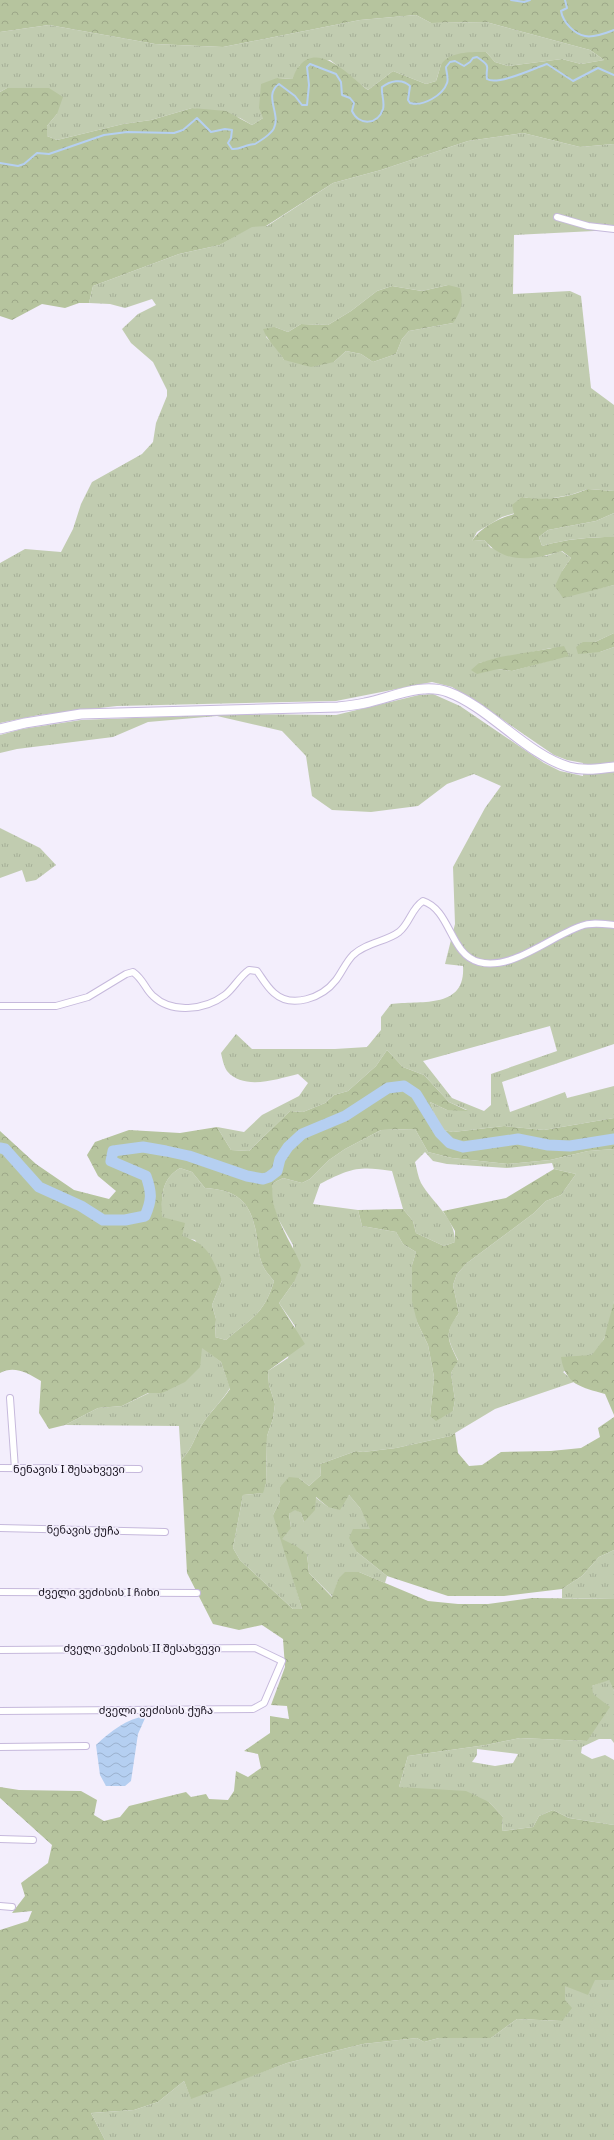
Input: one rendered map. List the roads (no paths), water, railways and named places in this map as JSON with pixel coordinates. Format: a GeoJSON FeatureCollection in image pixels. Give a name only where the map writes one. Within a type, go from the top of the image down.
{"type":"FeatureCollection","features":[{"type":"Feature","properties":{"kind":"street"},"geometry":{"type":"LineString","coordinates":[[557,217],[588,226],[614,230]]}},
{"type":"Feature","properties":{"kind":"street"},"geometry":{"type":"LineString","coordinates":[[0,729],[25,723],[81,714],[338,707],[364,703],[418,689],[432,689],[448,692],[467,702],[552,761],[569,768],[587,770],[614,767]]}},
{"type":"Feature","properties":{"kind":"street"},"geometry":{"type":"LineString","coordinates":[[0,1006],[22,1008],[56,1006],[88,998],[126,974],[133,972],[146,985],[152,995],[165,1004],[182,1009],[210,1003],[225,995],[248,970],[257,971],[273,993],[286,1000],[297,1001],[314,997],[335,981],[352,956],[365,946],[399,932],[406,924],[416,906],[423,901],[432,904],[442,917],[463,952],[478,962],[495,963],[516,958],[582,925],[599,923],[614,925]]}},
{"type":"Feature","properties":{"kind":"street"},"geometry":{"type":"LineString","coordinates":[[10,1398],[15,1469]]}},
{"type":"Feature","properties":{"kind":"street","name":"ნენავის I შესახვევი"},"geometry":{"type":"LineString","coordinates":[[0,1468],[139,1469]]}},
{"type":"Feature","properties":{"kind":"street","name":"ნენავის ქუჩა"},"geometry":{"type":"LineString","coordinates":[[0,1528],[165,1532]]}},
{"type":"Feature","properties":{"kind":"street","name":"ძველი ვეძისის I ჩიხი"},"geometry":{"type":"LineString","coordinates":[[0,1592],[197,1593]]}},
{"type":"Feature","properties":{"kind":"street","name":"ძველი ვეძისის II შესახვევი"},"geometry":{"type":"LineString","coordinates":[[0,1650],[255,1648],[282,1661]]}},
{"type":"Feature","properties":{"kind":"street","name":"ძველი ვეძისის ქუჩა"},"geometry":{"type":"LineString","coordinates":[[0,1711],[253,1709],[264,1703],[282,1661]]}},
{"type":"Feature","properties":{"kind":"street"},"geometry":{"type":"LineString","coordinates":[[0,1747],[86,1746]]}},
{"type":"Feature","properties":{"kind":"street"},"geometry":{"type":"LineString","coordinates":[[0,1839],[33,1840]]}},
{"type":"Feature","properties":{"kind":"street"},"geometry":{"type":"LineString","coordinates":[[0,1906],[12,1906]]}},
{"type":"Feature","properties":{"kind":"water"},"geometry":{"type":"Polygon","coordinates":[[[146,1716],[138,1734],[131,1781],[125,1786],[106,1786],[100,1775],[96,1745],[119,1726],[146,1716]]]}},
{"type":"Feature","properties":{"kind":"waterway"},"geometry":{"type":"LineString","coordinates":[[511,0],[524,2],[530,0]]}},
{"type":"Feature","properties":{"kind":"waterway"},"geometry":{"type":"LineString","coordinates":[[565,0],[567,8],[561,11],[562,15],[570,27],[577,33],[585,36],[592,36],[614,30]]}},
{"type":"Feature","properties":{"kind":"waterway"},"geometry":{"type":"LineString","coordinates":[[0,163],[18,166],[24,164],[37,153],[49,154],[104,135],[127,132],[174,133],[183,130],[197,118],[211,132],[225,129],[232,130],[231,138],[228,143],[232,149],[238,149],[255,144],[263,139],[274,128],[276,123],[272,94],[274,88],[279,84],[295,96],[302,105],[307,105],[309,85],[307,67],[310,64],[336,74],[341,82],[342,95],[350,98],[354,103],[352,111],[355,116],[368,122],[373,121],[381,114],[384,104],[382,87],[396,81],[403,82],[410,86],[408,100],[410,103],[415,104],[426,102],[437,96],[445,87],[448,79],[446,67],[450,62],[455,61],[464,66],[473,58],[477,57],[487,65],[487,79],[492,81],[507,78],[547,64],[573,81],[598,68],[614,75]]}},
{"type":"Feature","properties":{"kind":"waterway"},"geometry":{"type":"LineString","coordinates":[[0,1148],[5,1149],[39,1187],[81,1206],[103,1220],[125,1220],[145,1216],[150,1201],[149,1187],[146,1176],[111,1161],[113,1151],[143,1147],[166,1151],[189,1156],[247,1176],[263,1179],[269,1177],[277,1171],[280,1159],[288,1147],[302,1134],[345,1116],[388,1088],[404,1086],[416,1094],[440,1133],[450,1143],[463,1147],[518,1139],[548,1145],[570,1146],[614,1139]]}}]}
